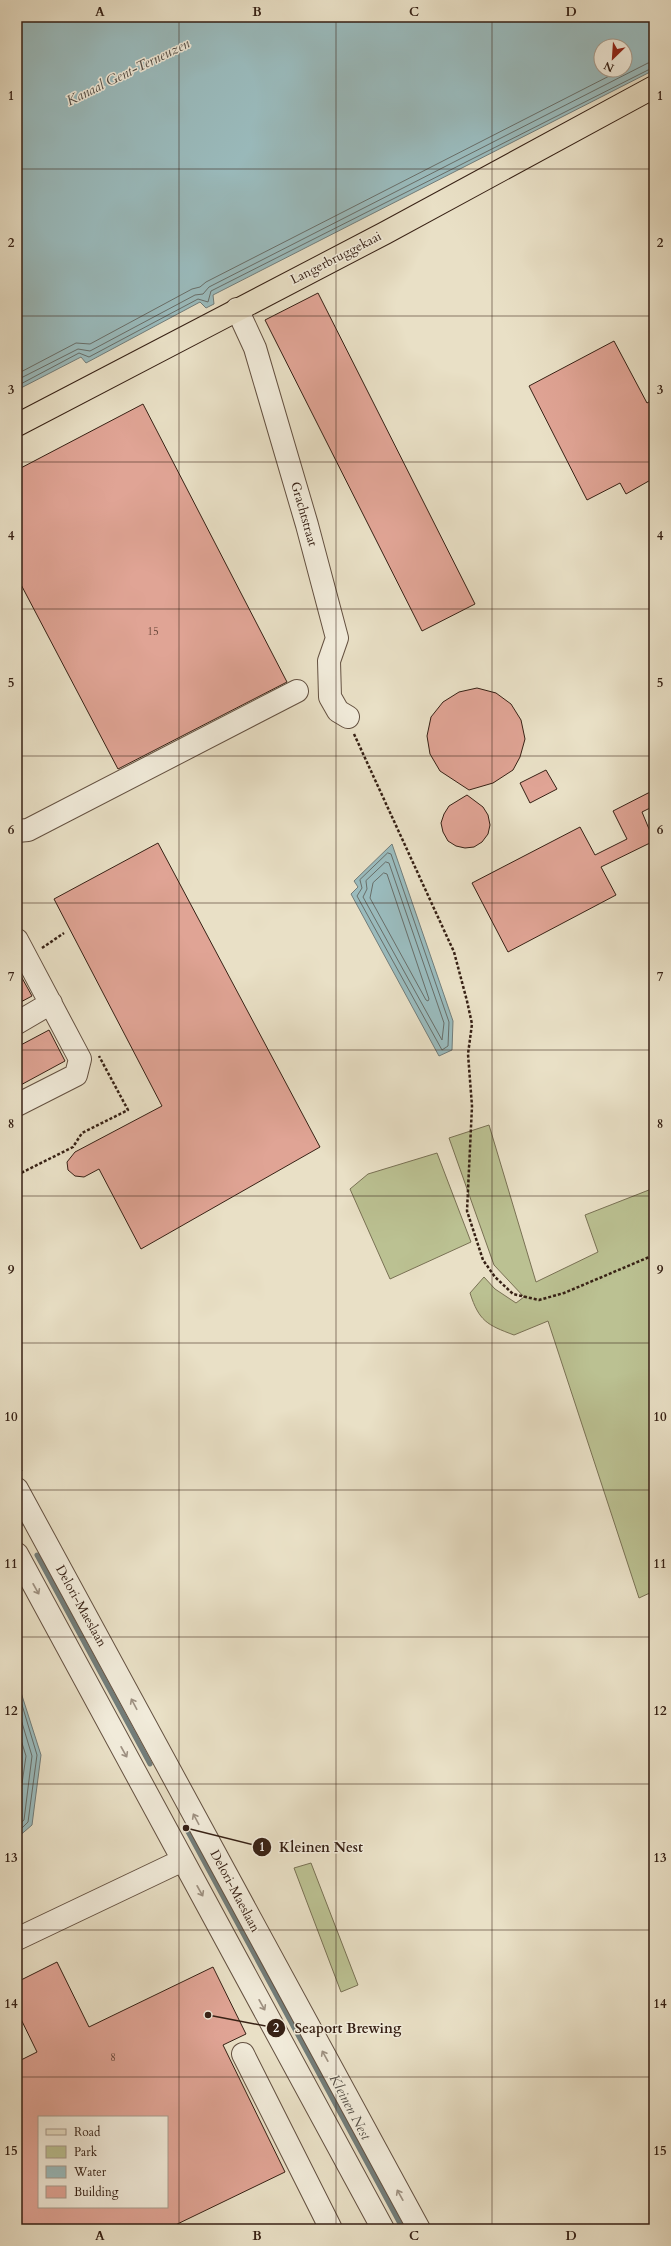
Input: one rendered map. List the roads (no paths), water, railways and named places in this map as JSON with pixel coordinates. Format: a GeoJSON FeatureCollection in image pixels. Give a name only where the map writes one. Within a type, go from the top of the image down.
{"type":"FeatureCollection","features":[{"type":"Feature","properties":{"kind":"main road","name":"Langerbruggekaai"},"geometry":{"type":"LineString","coordinates":[[17,425],[385,233],[654,87]]}},
{"type":"Feature","properties":{"kind":"street","name":"Grachtstraat"},"geometry":{"type":"LineString","coordinates":[[237,309],[255,348],[307,525],[337,638],[329,661],[330,698],[338,711],[348,717]]}},
{"type":"Feature","properties":{"kind":"street"},"geometry":{"type":"LineString","coordinates":[[17,831],[28,830],[297,691]]}},
{"type":"Feature","properties":{"kind":"street"},"geometry":{"type":"LineString","coordinates":[[17,940],[80,1059],[76,1075],[17,1105]]}},
{"type":"Feature","properties":{"kind":"street"},"geometry":{"type":"LineString","coordinates":[[17,1023],[51,1003]]}},
{"type":"Feature","properties":{"kind":"street","name":"Delori-Maeslaan"},"geometry":{"type":"LineString","coordinates":[[17,1489],[419,2229]]}},
{"type":"Feature","properties":{"kind":"street"},"geometry":{"type":"LineString","coordinates":[[17,1549],[42,1535]]}},
{"type":"Feature","properties":{"kind":"street"},"geometry":{"type":"LineString","coordinates":[[17,1554],[383,2229]]}},
{"type":"Feature","properties":{"kind":"street"},"geometry":{"type":"LineString","coordinates":[[17,1939],[183,1860]]}},
{"type":"Feature","properties":{"kind":"street"},"geometry":{"type":"LineString","coordinates":[[243,2054],[331,2229]]}},
{"type":"Feature","properties":{"kind":"water","name":"Kanaal Gent-Terneuzen"},"geometry":{"type":"Polygon","coordinates":[[[17,17],[654,17],[654,70],[213,295],[214,304],[206,308],[200,302],[86,363],[81,357],[17,390],[17,17]]]}},
{"type":"Feature","properties":{"kind":"water"},"geometry":{"type":"Polygon","coordinates":[[[392,844],[453,1021],[452,1050],[439,1056],[351,894],[358,887],[354,881],[392,844]]]}},
{"type":"Feature","properties":{"kind":"water"},"geometry":{"type":"Polygon","coordinates":[[[17,1680],[41,1755],[32,1825],[17,1838],[17,1680]]]}},
{"type":"Feature","properties":{"kind":"waterway","name":"Kleinen Nest"},"geometry":{"type":"LineString","coordinates":[[17,1517],[21,1524]]}},
{"type":"Feature","properties":{"kind":"waterway","name":"Kleinen Nest"},"geometry":{"type":"LineString","coordinates":[[37,1555],[150,1764]]}},
{"type":"Feature","properties":{"kind":"waterway","name":"Kleinen Nest"},"geometry":{"type":"LineString","coordinates":[[186,1828],[403,2229]]}},
{"type":"Feature","properties":{"kind":"place","name":"Kleinen Nest"},"geometry":{"type":"Point","coordinates":[186,1828]}},
{"type":"Feature","properties":{"kind":"place","name":"Seaport Brewing"},"geometry":{"type":"Point","coordinates":[208,2015]}}]}
